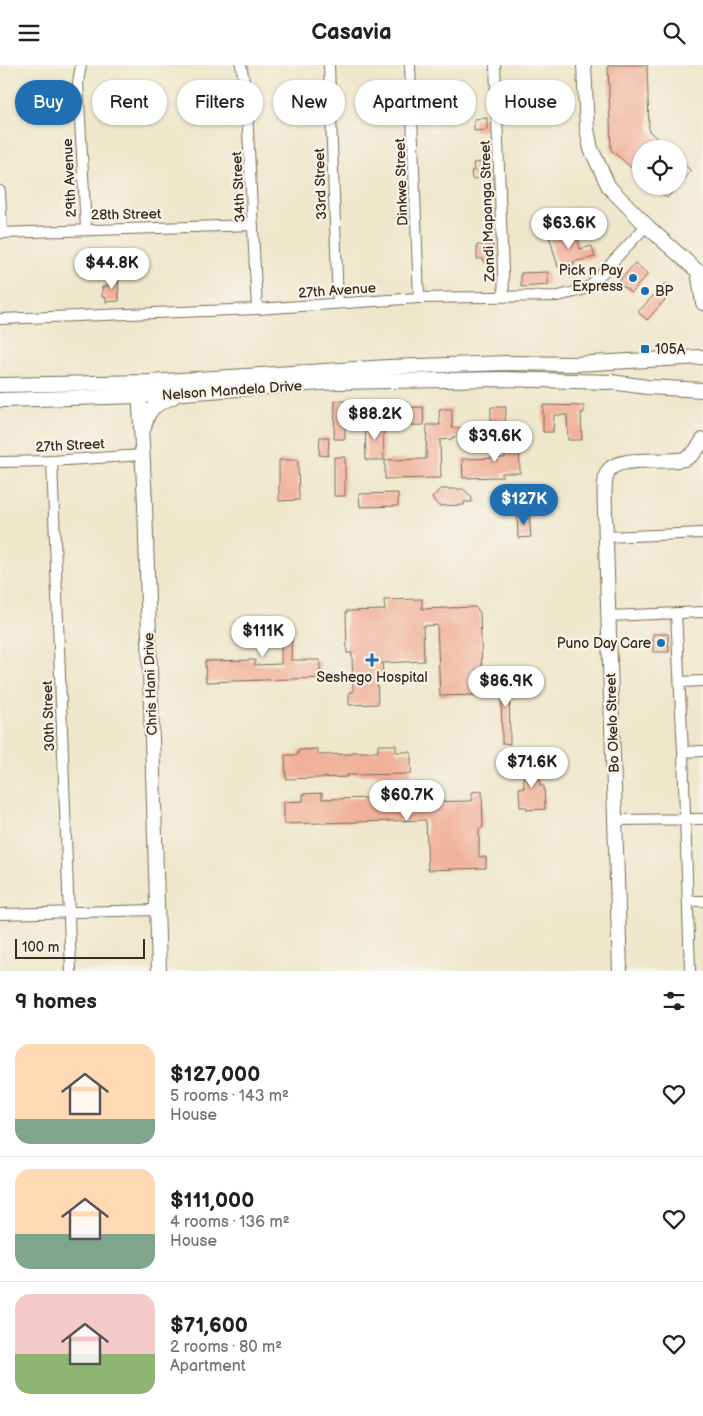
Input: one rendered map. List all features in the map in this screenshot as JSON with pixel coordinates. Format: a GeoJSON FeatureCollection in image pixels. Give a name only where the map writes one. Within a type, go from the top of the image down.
{"type":"FeatureCollection","features":[{"type":"Feature","properties":{"kind":"main road"},"geometry":{"type":"LineString","coordinates":[[584,65],[585,115],[591,149],[609,187],[647,225],[701,273],[703,303]]}},
{"type":"Feature","properties":{"kind":"main road","name":"Nelson Mandela Drive"},"geometry":{"type":"LineString","coordinates":[[0,400],[389,367],[508,363],[574,364],[703,357]]}},
{"type":"Feature","properties":{"kind":"main road","name":"Nelson Mandela Drive"},"geometry":{"type":"LineString","coordinates":[[0,385],[139,389],[180,393],[336,382],[502,379],[611,382],[647,387],[703,390]]}},
{"type":"Feature","properties":{"kind":"main road","name":"Chris Hani Drive"},"geometry":{"type":"LineString","coordinates":[[139,389],[146,524],[159,971]]}},
{"type":"Feature","properties":{"kind":"main road"},"geometry":{"type":"LineString","coordinates":[[141,441],[146,417],[151,409],[180,393]]}},
{"type":"Feature","properties":{"kind":"main road","name":"Bo Okelo Street"},"geometry":{"type":"LineString","coordinates":[[620,971],[606,537],[606,475],[609,469],[626,462],[685,459],[699,449],[703,441]]}},
{"type":"Feature","properties":{"kind":"street","name":"29th Avenue"},"geometry":{"type":"LineString","coordinates":[[81,65],[78,83],[86,229]]}},
{"type":"Feature","properties":{"kind":"street","name":"34th Street"},"geometry":{"type":"LineString","coordinates":[[241,65],[246,90],[257,309]]}},
{"type":"Feature","properties":{"kind":"street","name":"33rd Street"},"geometry":{"type":"LineString","coordinates":[[330,65],[338,303]]}},
{"type":"Feature","properties":{"kind":"street","name":"Dinkwe Street"},"geometry":{"type":"LineString","coordinates":[[410,65],[419,298]]}},
{"type":"Feature","properties":{"kind":"street","name":"Zondi Mapanga Street"},"geometry":{"type":"LineString","coordinates":[[496,65],[504,297]]}},
{"type":"Feature","properties":{"kind":"street"},"geometry":{"type":"LineString","coordinates":[[0,191],[1,233]]}},
{"type":"Feature","properties":{"kind":"street","name":"28th Street"},"geometry":{"type":"LineString","coordinates":[[1,233],[253,225]]}},
{"type":"Feature","properties":{"kind":"street","name":"27th Avenue"},"geometry":{"type":"LineString","coordinates":[[0,319],[257,309],[419,298],[558,296],[580,291],[590,286],[647,225]]}},
{"type":"Feature","properties":{"kind":"street","name":"27th Street"},"geometry":{"type":"LineString","coordinates":[[0,462],[52,461],[142,455]]}},
{"type":"Feature","properties":{"kind":"street","name":"30th Street"},"geometry":{"type":"LineString","coordinates":[[52,461],[71,971]]}},
{"type":"Feature","properties":{"kind":"street"},"geometry":{"type":"LineString","coordinates":[[606,537],[703,533]]}},
{"type":"Feature","properties":{"kind":"street"},"geometry":{"type":"LineString","coordinates":[[609,616],[703,612]]}},
{"type":"Feature","properties":{"kind":"street"},"geometry":{"type":"LineString","coordinates":[[676,613],[683,752],[690,971]]}},
{"type":"Feature","properties":{"kind":"street"},"geometry":{"type":"LineString","coordinates":[[680,682],[703,681]]}},
{"type":"Feature","properties":{"kind":"street"},"geometry":{"type":"LineString","coordinates":[[683,752],[703,751]]}},
{"type":"Feature","properties":{"kind":"street"},"geometry":{"type":"LineString","coordinates":[[615,820],[703,819]]}},
{"type":"Feature","properties":{"kind":"street"},"geometry":{"type":"LineString","coordinates":[[688,901],[703,901]]}},
{"type":"Feature","properties":{"kind":"street"},"geometry":{"type":"LineString","coordinates":[[0,914],[156,910]]}},
{"type":"Feature","properties":{"kind":"building"},"geometry":{"type":"Polygon","coordinates":[[[608,65],[647,65],[649,131],[658,140],[632,140],[632,168],[611,150],[608,65]]]}},
{"type":"Feature","properties":{"kind":"building"},"geometry":{"type":"Polygon","coordinates":[[[486,118],[487,130],[474,131],[476,119],[486,118]]]}},
{"type":"Feature","properties":{"kind":"building"},"geometry":{"type":"Polygon","coordinates":[[[485,162],[486,178],[472,179],[473,163],[485,162]]]}},
{"type":"Feature","properties":{"kind":"building"},"geometry":{"type":"Polygon","coordinates":[[[687,167],[691,171],[687,176],[687,167]]]}},
{"type":"Feature","properties":{"kind":"building"},"geometry":{"type":"Polygon","coordinates":[[[575,229],[580,249],[592,246],[595,257],[573,262],[575,269],[563,272],[561,266],[558,267],[549,235],[575,229]]]}},
{"type":"Feature","properties":{"kind":"building"},"geometry":{"type":"Polygon","coordinates":[[[477,245],[493,245],[493,263],[484,263],[483,259],[477,259],[477,245]]]}},
{"type":"Feature","properties":{"kind":"building","name":"Pick n Pay Express"},"geometry":{"type":"Polygon","coordinates":[[[635,263],[648,274],[631,293],[618,282],[635,263]]]}},
{"type":"Feature","properties":{"kind":"building"},"geometry":{"type":"Polygon","coordinates":[[[548,272],[548,285],[521,287],[521,273],[548,272]]]}},
{"type":"Feature","properties":{"kind":"building"},"geometry":{"type":"Polygon","coordinates":[[[118,275],[119,301],[106,302],[106,297],[102,297],[102,287],[108,286],[108,276],[118,275]]]}},
{"type":"Feature","properties":{"kind":"building"},"geometry":{"type":"Polygon","coordinates":[[[665,283],[673,291],[647,320],[638,312],[665,283]]]}},
{"type":"Feature","properties":{"kind":"building"},"geometry":{"type":"Polygon","coordinates":[[[335,401],[345,401],[345,439],[334,439],[335,401]]]}},
{"type":"Feature","properties":{"kind":"building"},"geometry":{"type":"Polygon","coordinates":[[[543,405],[584,406],[584,413],[581,413],[582,440],[568,440],[567,415],[554,415],[553,432],[543,432],[543,405]]]}},
{"type":"Feature","properties":{"kind":"building"},"geometry":{"type":"Polygon","coordinates":[[[423,407],[424,425],[384,426],[384,408],[423,407]]]}},
{"type":"Feature","properties":{"kind":"building"},"geometry":{"type":"Polygon","coordinates":[[[491,407],[506,407],[505,431],[491,431],[491,407]]]}},
{"type":"Feature","properties":{"kind":"building"},"geometry":{"type":"Polygon","coordinates":[[[439,409],[452,409],[452,428],[485,428],[485,437],[452,437],[452,439],[440,440],[441,478],[385,479],[385,460],[426,459],[427,425],[440,425],[439,409]]]}},
{"type":"Feature","properties":{"kind":"building"},"geometry":{"type":"Polygon","coordinates":[[[383,421],[384,460],[366,460],[365,422],[383,421]]]}},
{"type":"Feature","properties":{"kind":"building"},"geometry":{"type":"Polygon","coordinates":[[[320,437],[329,437],[328,456],[319,455],[320,437]]]}},
{"type":"Feature","properties":{"kind":"building"},"geometry":{"type":"Polygon","coordinates":[[[504,437],[519,437],[520,473],[502,473],[502,477],[463,478],[462,459],[505,458],[504,437]]]}},
{"type":"Feature","properties":{"kind":"building"},"geometry":{"type":"Polygon","coordinates":[[[334,457],[345,457],[345,496],[334,496],[334,457]]]}},
{"type":"Feature","properties":{"kind":"building"},"geometry":{"type":"Polygon","coordinates":[[[279,460],[298,460],[299,500],[279,501],[279,460]]]}},
{"type":"Feature","properties":{"kind":"building"},"geometry":{"type":"Polygon","coordinates":[[[440,489],[463,489],[471,496],[472,502],[464,502],[464,505],[439,506],[432,498],[440,489]]]}},
{"type":"Feature","properties":{"kind":"building"},"geometry":{"type":"Polygon","coordinates":[[[398,493],[398,506],[360,507],[359,494],[398,493]]]}},
{"type":"Feature","properties":{"kind":"building"},"geometry":{"type":"Polygon","coordinates":[[[529,513],[531,537],[518,538],[517,514],[529,513]]]}},
{"type":"Feature","properties":{"kind":"building"},"geometry":{"type":"Polygon","coordinates":[[[422,599],[422,609],[475,607],[480,612],[482,669],[476,669],[477,695],[440,696],[437,625],[423,626],[424,661],[382,663],[383,673],[377,673],[378,704],[349,705],[349,692],[353,692],[352,653],[347,653],[346,611],[385,610],[384,600],[422,599]]]}},
{"type":"Feature","properties":{"kind":"building"},"geometry":{"type":"Polygon","coordinates":[[[236,622],[267,622],[267,628],[292,627],[291,660],[320,660],[320,678],[206,682],[205,661],[255,660],[255,665],[281,664],[281,642],[237,643],[236,622]]]}},
{"type":"Feature","properties":{"kind":"building","name":"Puno Day Care"},"geometry":{"type":"Polygon","coordinates":[[[653,634],[668,634],[669,652],[653,652],[653,634]]]}},
{"type":"Feature","properties":{"kind":"building"},"geometry":{"type":"Polygon","coordinates":[[[501,672],[509,673],[510,744],[502,743],[501,672]]]}},
{"type":"Feature","properties":{"kind":"building"},"geometry":{"type":"Polygon","coordinates":[[[378,745],[396,745],[396,752],[411,752],[411,774],[347,775],[347,777],[286,779],[285,755],[298,755],[298,750],[318,749],[318,755],[352,754],[352,752],[378,752],[378,745]]]}},
{"type":"Feature","properties":{"kind":"building"},"geometry":{"type":"Polygon","coordinates":[[[539,763],[540,786],[544,786],[545,809],[527,810],[527,807],[520,807],[519,788],[524,788],[523,764],[539,763]]]}},
{"type":"Feature","properties":{"kind":"building"},"geometry":{"type":"Polygon","coordinates":[[[482,791],[483,828],[479,828],[479,857],[486,857],[486,868],[428,870],[426,820],[284,824],[284,802],[303,801],[303,794],[322,793],[322,799],[380,798],[380,792],[398,792],[398,796],[413,796],[413,802],[472,801],[472,792],[482,791]]]}},
{"type":"Feature","properties":{"kind":"place","name":"Pick n Pay Express"},"geometry":{"type":"Point","coordinates":[633,278]}},
{"type":"Feature","properties":{"kind":"place","name":"BP"},"geometry":{"type":"Point","coordinates":[645,291]}},
{"type":"Feature","properties":{"kind":"place","name":"105A"},"geometry":{"type":"Point","coordinates":[645,349]}},
{"type":"Feature","properties":{"kind":"place","name":"Puno Day Care"},"geometry":{"type":"Point","coordinates":[661,643]}},
{"type":"Feature","properties":{"kind":"place","name":"Seshego Hospital"},"geometry":{"type":"Point","coordinates":[372,660]}}]}
